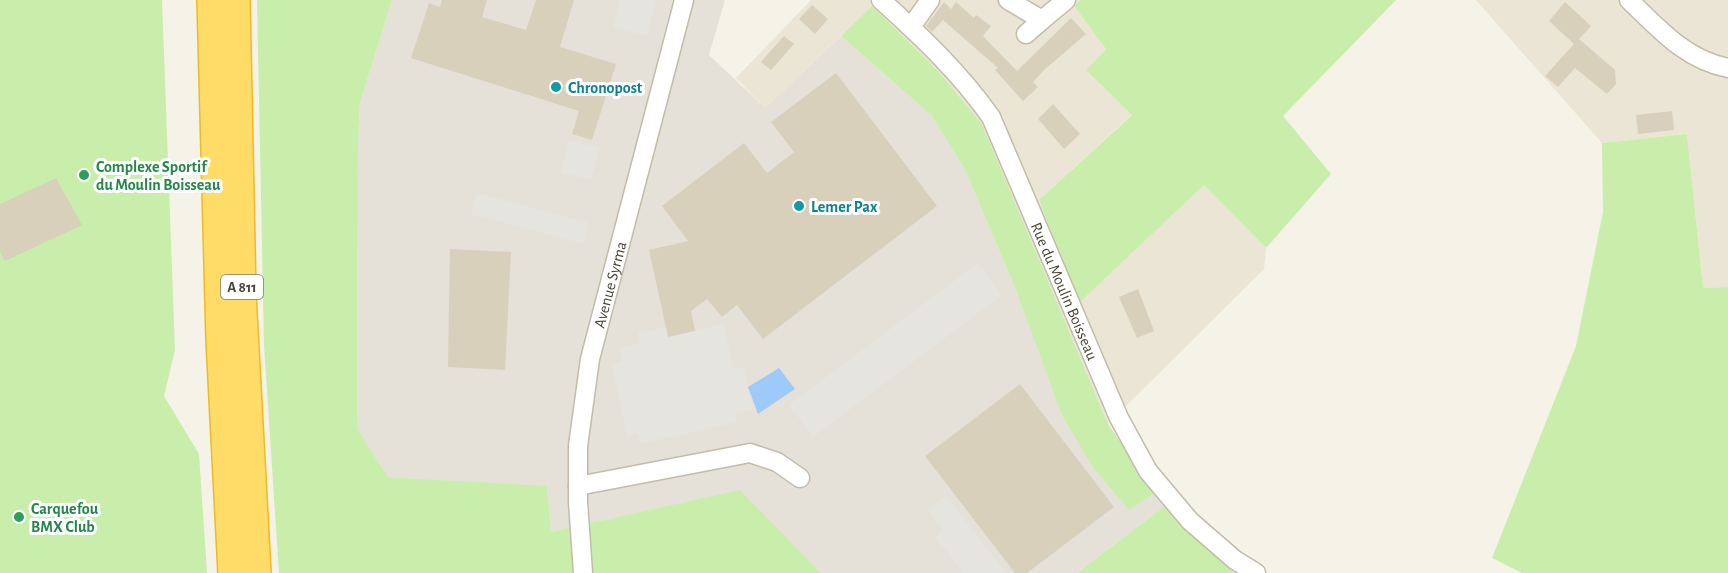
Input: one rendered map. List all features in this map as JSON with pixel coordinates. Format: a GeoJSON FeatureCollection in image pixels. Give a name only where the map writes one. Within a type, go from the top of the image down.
{"type":"FeatureCollection","features":[{"type":"Feature","properties":{"kind":"highway","name":"A 811"},"geometry":{"type":"LineString","coordinates":[[211,0],[219,328],[232,573]]}},
{"type":"Feature","properties":{"kind":"highway","name":"A 811"},"geometry":{"type":"LineString","coordinates":[[236,0],[243,305],[257,573]]}},
{"type":"Feature","properties":{"kind":"street","name":"Avenue Syrma"},"geometry":{"type":"LineString","coordinates":[[583,573],[578,446],[590,359],[684,0]]}},
{"type":"Feature","properties":{"kind":"street","name":"Rue du Moulin Boisseau"},"geometry":{"type":"LineString","coordinates":[[881,0],[965,81],[991,117],[1119,418],[1148,471],[1190,521],[1234,560],[1256,573]]}},
{"type":"Feature","properties":{"kind":"street"},"geometry":{"type":"LineString","coordinates":[[910,27],[930,0]]}},
{"type":"Feature","properties":{"kind":"street"},"geometry":{"type":"LineString","coordinates":[[1008,0],[1042,20]]}},
{"type":"Feature","properties":{"kind":"street"},"geometry":{"type":"LineString","coordinates":[[1026,34],[1066,0]]}},
{"type":"Feature","properties":{"kind":"street"},"geometry":{"type":"LineString","coordinates":[[1629,0],[1669,38],[1701,61],[1728,68]]}},
{"type":"Feature","properties":{"kind":"street"},"geometry":{"type":"LineString","coordinates":[[578,486],[750,453],[777,462],[800,478]]}},
{"type":"Feature","properties":{"kind":"shaded area"},"geometry":{"type":"Polygon","coordinates":[[[392,0],[725,0],[709,55],[765,108],[841,36],[932,116],[965,170],[1016,290],[1128,509],[1155,493],[1166,505],[1077,573],[821,573],[740,491],[551,532],[547,487],[388,477],[357,428],[358,139],[360,103],[392,0]]]}},
{"type":"Feature","properties":{"kind":"shaded area"},"geometry":{"type":"Polygon","coordinates":[[[620,0],[656,0],[647,36],[613,27],[620,0]]]}},
{"type":"Feature","properties":{"kind":"shaded area"},"geometry":{"type":"Polygon","coordinates":[[[811,0],[1081,0],[1074,6],[1106,49],[1086,70],[1132,114],[1039,200],[1079,303],[1204,185],[1266,248],[1264,269],[1108,424],[982,124],[938,71],[872,6],[765,108],[736,78],[811,0]]]}},
{"type":"Feature","properties":{"kind":"shaded area"},"geometry":{"type":"Polygon","coordinates":[[[1476,0],[1728,0],[1728,287],[1703,288],[1687,134],[1602,143],[1476,0]]]}},
{"type":"Feature","properties":{"kind":"shaded area"},"geometry":{"type":"Polygon","coordinates":[[[569,140],[600,148],[591,180],[561,172],[569,140]]]}},
{"type":"Feature","properties":{"kind":"shaded area"},"geometry":{"type":"Polygon","coordinates":[[[477,193],[589,223],[584,244],[471,214],[477,193]]]}},
{"type":"Feature","properties":{"kind":"shaded area"},"geometry":{"type":"Polygon","coordinates":[[[978,263],[1002,295],[813,437],[789,405],[978,263]]]}},
{"type":"Feature","properties":{"kind":"shaded area"},"geometry":{"type":"Polygon","coordinates":[[[724,324],[733,369],[744,367],[753,409],[735,413],[737,422],[640,444],[638,434],[627,436],[612,364],[622,362],[619,348],[640,343],[638,333],[666,327],[668,337],[724,324]]]}},
{"type":"Feature","properties":{"kind":"shaded area"},"geometry":{"type":"Polygon","coordinates":[[[946,496],[1006,573],[964,573],[935,537],[943,530],[928,510],[946,496]]]}},
{"type":"Feature","properties":{"kind":"green space","name":"Complexe Sportif du Moulin Boisseau"},"geometry":{"type":"Polygon","coordinates":[[[0,0],[162,0],[175,350],[164,396],[199,454],[207,573],[0,573],[0,0]]]}},
{"type":"Feature","properties":{"kind":"green space"},"geometry":{"type":"Polygon","coordinates":[[[257,0],[392,0],[360,103],[358,139],[357,428],[388,477],[547,486],[551,532],[740,490],[821,573],[279,573],[264,345],[257,0]]]}},
{"type":"Feature","properties":{"kind":"green space"},"geometry":{"type":"Polygon","coordinates":[[[1081,0],[1396,0],[1283,116],[1331,174],[1266,248],[1204,185],[1079,303],[1039,200],[1132,115],[1086,70],[1106,49],[1074,6],[1081,0]]]}},
{"type":"Feature","properties":{"kind":"green space"},"geometry":{"type":"Polygon","coordinates":[[[872,6],[938,71],[982,124],[1108,424],[1155,493],[1129,510],[1092,466],[1062,415],[1016,290],[965,170],[932,116],[841,36],[872,6]]]}},
{"type":"Feature","properties":{"kind":"green space"},"geometry":{"type":"Polygon","coordinates":[[[1687,134],[1703,288],[1728,287],[1728,573],[1522,573],[1492,558],[1576,346],[1603,212],[1602,143],[1687,134]]]}},
{"type":"Feature","properties":{"kind":"green space"},"geometry":{"type":"Polygon","coordinates":[[[1166,505],[1234,573],[1077,573],[1166,505]]]}},
{"type":"Feature","properties":{"kind":"water"},"geometry":{"type":"Polygon","coordinates":[[[779,368],[795,389],[758,414],[748,387],[779,368]]]}},
{"type":"Feature","properties":{"kind":"building","name":"Chronopost"},"geometry":{"type":"Polygon","coordinates":[[[442,0],[487,0],[482,17],[526,30],[536,0],[574,0],[560,47],[616,64],[592,140],[572,134],[579,111],[411,58],[429,3],[440,7],[442,0]]]}},
{"type":"Feature","properties":{"kind":"building"},"geometry":{"type":"Polygon","coordinates":[[[944,2],[951,9],[956,2],[974,18],[976,15],[991,26],[983,36],[1017,71],[1071,18],[1086,34],[1044,70],[1033,82],[1038,87],[1023,101],[995,70],[998,68],[943,20],[932,32],[926,26],[944,2]]]}},
{"type":"Feature","properties":{"kind":"building"},"geometry":{"type":"Polygon","coordinates":[[[1565,2],[1591,26],[1579,39],[1615,70],[1616,84],[1607,94],[1575,68],[1558,87],[1545,76],[1574,44],[1549,21],[1565,2]]]}},
{"type":"Feature","properties":{"kind":"building"},"geometry":{"type":"Polygon","coordinates":[[[812,5],[828,19],[815,34],[799,19],[812,5]]]}},
{"type":"Feature","properties":{"kind":"building"},"geometry":{"type":"Polygon","coordinates":[[[784,36],[794,44],[771,70],[761,62],[784,36]]]}},
{"type":"Feature","properties":{"kind":"building","name":"Lemer Pax"},"geometry":{"type":"Polygon","coordinates":[[[836,73],[937,206],[763,339],[737,305],[722,317],[707,299],[691,311],[695,331],[668,337],[649,250],[688,241],[662,206],[744,143],[767,173],[794,152],[771,122],[836,73]]]}},
{"type":"Feature","properties":{"kind":"building"},"geometry":{"type":"Polygon","coordinates":[[[1053,104],[1080,134],[1064,149],[1038,119],[1053,104]]]}},
{"type":"Feature","properties":{"kind":"building"},"geometry":{"type":"Polygon","coordinates":[[[1672,111],[1674,130],[1638,134],[1636,115],[1672,111]]]}},
{"type":"Feature","properties":{"kind":"building"},"geometry":{"type":"Polygon","coordinates":[[[56,178],[82,225],[5,261],[0,251],[0,204],[56,178]]]}},
{"type":"Feature","properties":{"kind":"building"},"geometry":{"type":"Polygon","coordinates":[[[450,249],[511,252],[505,370],[448,367],[450,249]]]}},
{"type":"Feature","properties":{"kind":"building"},"geometry":{"type":"Polygon","coordinates":[[[1138,289],[1154,331],[1137,338],[1119,297],[1138,289]]]}},
{"type":"Feature","properties":{"kind":"building"},"geometry":{"type":"Polygon","coordinates":[[[1020,384],[1114,507],[1027,573],[1015,573],[925,456],[1020,384]]]}},
{"type":"Feature","properties":{"kind":"place","name":"Chronopost"},"geometry":{"type":"Point","coordinates":[556,87]}},
{"type":"Feature","properties":{"kind":"place","name":"Complexe Sportif du Moulin Boisseau"},"geometry":{"type":"Point","coordinates":[84,175]}},
{"type":"Feature","properties":{"kind":"place","name":"Lemer Pax"},"geometry":{"type":"Point","coordinates":[799,206]}},
{"type":"Feature","properties":{"kind":"place","name":"Carquefou BMX Club"},"geometry":{"type":"Point","coordinates":[19,517]}}]}
